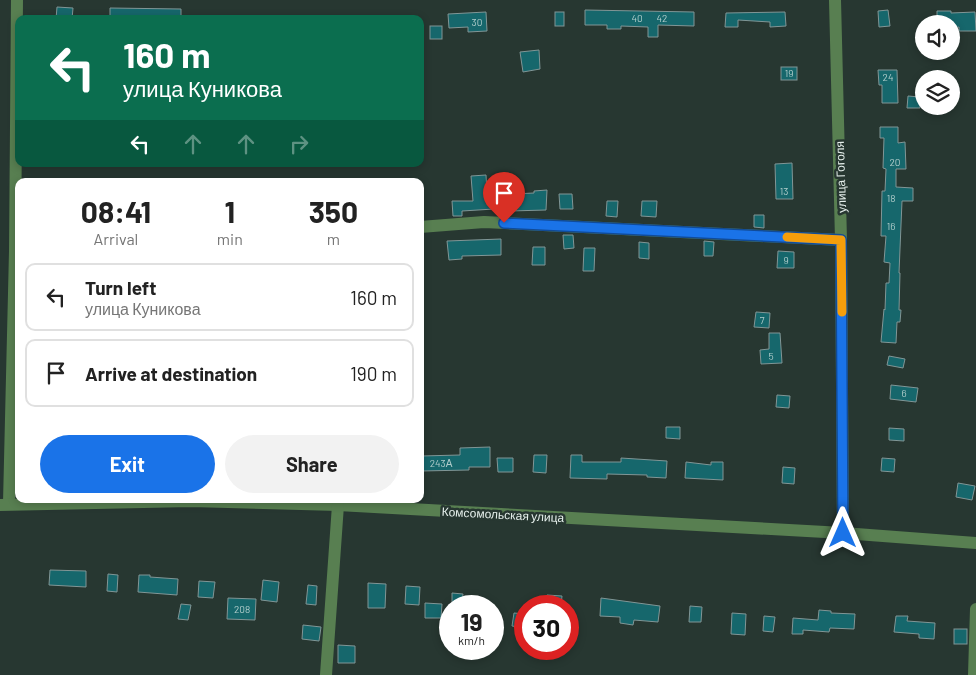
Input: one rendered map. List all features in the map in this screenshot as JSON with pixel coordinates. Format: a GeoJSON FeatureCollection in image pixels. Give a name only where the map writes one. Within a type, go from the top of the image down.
{"type":"FeatureCollection","features":[{"type":"Feature","properties":{"kind":"street"},"geometry":{"type":"LineString","coordinates":[[16,0],[16,15]]}},
{"type":"Feature","properties":{"kind":"street","name":"улица Гоголя"},"geometry":{"type":"LineString","coordinates":[[835,0],[841,240],[843,533]]}},
{"type":"Feature","properties":{"kind":"street"},"geometry":{"type":"LineString","coordinates":[[424,228],[484,222],[841,240]]}},
{"type":"Feature","properties":{"kind":"street"},"geometry":{"type":"LineString","coordinates":[[5,504],[15,293]]}},
{"type":"Feature","properties":{"kind":"street","name":"Комсомольская улица"},"geometry":{"type":"LineString","coordinates":[[5,504],[67,503]]}},
{"type":"Feature","properties":{"kind":"street","name":"Комсомольская улица"},"geometry":{"type":"LineString","coordinates":[[264,503],[338,505],[843,533],[976,543]]}},
{"type":"Feature","properties":{"kind":"street"},"geometry":{"type":"LineString","coordinates":[[326,675],[338,505]]}},
{"type":"Feature","properties":{"kind":"street"},"geometry":{"type":"LineString","coordinates":[[974,675],[976,609]]}},
{"type":"Feature","properties":{"kind":"building"},"geometry":{"type":"Polygon","coordinates":[[[57,7],[73,8],[72,15],[56,15],[57,7]]]}},
{"type":"Feature","properties":{"kind":"building"},"geometry":{"type":"Polygon","coordinates":[[[110,8],[181,9],[181,15],[110,15],[110,8]]]}},
{"type":"Feature","properties":{"kind":"building"},"geometry":{"type":"Polygon","coordinates":[[[585,10],[694,12],[694,26],[658,25],[658,37],[648,37],[648,27],[621,26],[621,29],[607,29],[607,25],[585,25],[585,10]]]}},
{"type":"Feature","properties":{"kind":"building"},"geometry":{"type":"Polygon","coordinates":[[[888,10],[890,26],[879,27],[878,11],[888,10]]]}},
{"type":"Feature","properties":{"kind":"building"},"geometry":{"type":"Polygon","coordinates":[[[937,11],[951,11],[951,13],[975,12],[976,31],[960,31],[960,15],[937,15],[937,11]]]}},
{"type":"Feature","properties":{"kind":"building"},"geometry":{"type":"Polygon","coordinates":[[[486,12],[487,31],[468,32],[468,27],[449,28],[448,14],[486,12]]]}},
{"type":"Feature","properties":{"kind":"building"},"geometry":{"type":"Polygon","coordinates":[[[555,12],[564,12],[564,26],[555,26],[555,12]]]}},
{"type":"Feature","properties":{"kind":"building"},"geometry":{"type":"Polygon","coordinates":[[[785,12],[786,26],[770,27],[770,22],[738,20],[738,27],[725,27],[726,13],[785,12]]]}},
{"type":"Feature","properties":{"kind":"building"},"geometry":{"type":"Polygon","coordinates":[[[430,26],[442,26],[442,39],[430,39],[430,26]]]}},
{"type":"Feature","properties":{"kind":"building"},"geometry":{"type":"Polygon","coordinates":[[[539,50],[540,69],[523,72],[520,52],[539,50]]]}},
{"type":"Feature","properties":{"kind":"building"},"geometry":{"type":"Polygon","coordinates":[[[781,67],[797,67],[797,80],[781,80],[781,67]]]}},
{"type":"Feature","properties":{"kind":"building"},"geometry":{"type":"Polygon","coordinates":[[[878,70],[897,70],[898,103],[882,103],[882,85],[879,85],[878,70]]]}},
{"type":"Feature","properties":{"kind":"building"},"geometry":{"type":"Polygon","coordinates":[[[908,96],[915,97],[915,108],[907,108],[908,96]]]}},
{"type":"Feature","properties":{"kind":"building"},"geometry":{"type":"Polygon","coordinates":[[[880,127],[898,127],[898,143],[905,142],[906,169],[896,169],[896,187],[913,188],[913,201],[902,201],[899,273],[899,310],[901,310],[900,322],[897,322],[896,343],[881,342],[886,283],[889,283],[890,263],[884,262],[886,236],[881,236],[882,191],[885,191],[886,169],[883,168],[884,138],[880,138],[880,127]]]}},
{"type":"Feature","properties":{"kind":"building"},"geometry":{"type":"Polygon","coordinates":[[[792,163],[793,199],[776,199],[775,164],[792,163]]]}},
{"type":"Feature","properties":{"kind":"building"},"geometry":{"type":"Polygon","coordinates":[[[486,175],[487,193],[493,192],[493,195],[534,193],[534,191],[547,190],[546,210],[510,211],[510,208],[462,211],[462,216],[453,216],[452,201],[473,201],[471,176],[486,175]]]}},
{"type":"Feature","properties":{"kind":"building"},"geometry":{"type":"Polygon","coordinates":[[[559,194],[572,194],[573,209],[560,209],[559,194]]]}},
{"type":"Feature","properties":{"kind":"building"},"geometry":{"type":"Polygon","coordinates":[[[607,201],[618,201],[617,217],[606,216],[607,201]]]}},
{"type":"Feature","properties":{"kind":"building"},"geometry":{"type":"Polygon","coordinates":[[[642,201],[657,201],[656,217],[641,216],[642,201]]]}},
{"type":"Feature","properties":{"kind":"building"},"geometry":{"type":"Polygon","coordinates":[[[754,215],[764,215],[764,228],[754,227],[754,215]]]}},
{"type":"Feature","properties":{"kind":"building"},"geometry":{"type":"Polygon","coordinates":[[[563,235],[573,235],[574,248],[564,249],[563,235]]]}},
{"type":"Feature","properties":{"kind":"building"},"geometry":{"type":"Polygon","coordinates":[[[501,239],[501,255],[462,256],[462,259],[449,260],[447,241],[501,239]]]}},
{"type":"Feature","properties":{"kind":"building"},"geometry":{"type":"Polygon","coordinates":[[[704,241],[714,242],[713,256],[704,256],[704,241]]]}},
{"type":"Feature","properties":{"kind":"building"},"geometry":{"type":"Polygon","coordinates":[[[639,242],[649,243],[649,259],[639,258],[639,242]]]}},
{"type":"Feature","properties":{"kind":"building"},"geometry":{"type":"Polygon","coordinates":[[[533,247],[545,247],[545,265],[532,265],[533,247]]]}},
{"type":"Feature","properties":{"kind":"building"},"geometry":{"type":"Polygon","coordinates":[[[584,248],[595,248],[594,271],[583,271],[584,248]]]}},
{"type":"Feature","properties":{"kind":"building"},"geometry":{"type":"Polygon","coordinates":[[[778,251],[794,252],[794,268],[777,268],[778,251]]]}},
{"type":"Feature","properties":{"kind":"building"},"geometry":{"type":"Polygon","coordinates":[[[756,312],[770,313],[769,328],[754,327],[756,312]]]}},
{"type":"Feature","properties":{"kind":"building"},"geometry":{"type":"Polygon","coordinates":[[[769,333],[780,333],[782,363],[761,364],[760,350],[769,349],[769,333]]]}},
{"type":"Feature","properties":{"kind":"building"},"geometry":{"type":"Polygon","coordinates":[[[889,356],[905,359],[903,368],[887,365],[889,356]]]}},
{"type":"Feature","properties":{"kind":"building"},"geometry":{"type":"Polygon","coordinates":[[[891,385],[918,388],[916,402],[890,399],[891,385]]]}},
{"type":"Feature","properties":{"kind":"building"},"geometry":{"type":"Polygon","coordinates":[[[777,395],[790,396],[789,408],[776,407],[777,395]]]}},
{"type":"Feature","properties":{"kind":"building"},"geometry":{"type":"Polygon","coordinates":[[[666,427],[680,427],[680,439],[666,438],[666,427]]]}},
{"type":"Feature","properties":{"kind":"building"},"geometry":{"type":"Polygon","coordinates":[[[889,428],[904,429],[904,441],[889,440],[889,428]]]}},
{"type":"Feature","properties":{"kind":"building"},"geometry":{"type":"Polygon","coordinates":[[[490,447],[490,467],[469,467],[469,470],[424,471],[424,456],[460,455],[460,448],[490,447]]]}},
{"type":"Feature","properties":{"kind":"building"},"geometry":{"type":"Polygon","coordinates":[[[534,455],[547,455],[546,473],[533,472],[534,455]]]}},
{"type":"Feature","properties":{"kind":"building"},"geometry":{"type":"Polygon","coordinates":[[[571,455],[582,455],[582,462],[621,462],[621,458],[667,461],[666,478],[647,477],[647,475],[607,474],[607,479],[570,478],[571,455]]]}},
{"type":"Feature","properties":{"kind":"building"},"geometry":{"type":"Polygon","coordinates":[[[497,458],[513,458],[513,472],[498,472],[497,458]]]}},
{"type":"Feature","properties":{"kind":"building"},"geometry":{"type":"Polygon","coordinates":[[[882,458],[895,459],[894,472],[881,471],[882,458]]]}},
{"type":"Feature","properties":{"kind":"building"},"geometry":{"type":"Polygon","coordinates":[[[686,462],[711,465],[711,462],[723,462],[723,480],[685,478],[686,462]]]}},
{"type":"Feature","properties":{"kind":"building"},"geometry":{"type":"Polygon","coordinates":[[[783,467],[795,468],[794,484],[782,483],[783,467]]]}},
{"type":"Feature","properties":{"kind":"building"},"geometry":{"type":"Polygon","coordinates":[[[958,483],[975,486],[972,500],[956,497],[958,483]]]}},
{"type":"Feature","properties":{"kind":"building"},"geometry":{"type":"Polygon","coordinates":[[[50,570],[86,571],[86,587],[49,585],[50,570]]]}},
{"type":"Feature","properties":{"kind":"building"},"geometry":{"type":"Polygon","coordinates":[[[108,574],[118,575],[117,592],[107,591],[108,574]]]}},
{"type":"Feature","properties":{"kind":"building"},"geometry":{"type":"Polygon","coordinates":[[[139,575],[178,579],[177,595],[138,592],[139,575]]]}},
{"type":"Feature","properties":{"kind":"building"},"geometry":{"type":"Polygon","coordinates":[[[263,580],[279,582],[277,602],[261,600],[263,580]]]}},
{"type":"Feature","properties":{"kind":"building"},"geometry":{"type":"Polygon","coordinates":[[[199,581],[215,582],[213,598],[198,597],[199,581]]]}},
{"type":"Feature","properties":{"kind":"building"},"geometry":{"type":"Polygon","coordinates":[[[368,583],[386,584],[385,608],[368,608],[368,583]]]}},
{"type":"Feature","properties":{"kind":"building"},"geometry":{"type":"Polygon","coordinates":[[[308,585],[317,586],[316,605],[306,604],[308,585]]]}},
{"type":"Feature","properties":{"kind":"building"},"geometry":{"type":"Polygon","coordinates":[[[406,586],[420,587],[419,605],[405,604],[406,586]]]}},
{"type":"Feature","properties":{"kind":"building"},"geometry":{"type":"Polygon","coordinates":[[[452,593],[463,594],[463,595],[452,595],[452,593]]]}},
{"type":"Feature","properties":{"kind":"building"},"geometry":{"type":"Polygon","coordinates":[[[228,598],[256,599],[255,620],[227,619],[228,598]]]}},
{"type":"Feature","properties":{"kind":"building"},"geometry":{"type":"Polygon","coordinates":[[[601,598],[660,606],[658,622],[634,620],[633,625],[620,623],[620,617],[600,616],[601,598]]]}},
{"type":"Feature","properties":{"kind":"building"},"geometry":{"type":"Polygon","coordinates":[[[425,603],[439,604],[439,618],[425,618],[425,603]]]}},
{"type":"Feature","properties":{"kind":"building"},"geometry":{"type":"Polygon","coordinates":[[[181,604],[191,605],[188,620],[178,619],[181,604]]]}},
{"type":"Feature","properties":{"kind":"building"},"geometry":{"type":"Polygon","coordinates":[[[690,606],[702,607],[701,622],[689,622],[690,606]]]}},
{"type":"Feature","properties":{"kind":"building"},"geometry":{"type":"Polygon","coordinates":[[[819,610],[831,611],[831,613],[855,614],[854,629],[830,628],[829,632],[803,630],[803,634],[792,634],[793,618],[818,620],[819,610]]]}},
{"type":"Feature","properties":{"kind":"building"},"geometry":{"type":"Polygon","coordinates":[[[732,613],[746,614],[745,635],[731,634],[732,613]]]}},
{"type":"Feature","properties":{"kind":"building"},"geometry":{"type":"Polygon","coordinates":[[[764,616],[775,617],[773,632],[763,631],[764,616]]]}},
{"type":"Feature","properties":{"kind":"building"},"geometry":{"type":"Polygon","coordinates":[[[896,616],[908,616],[907,621],[935,623],[934,639],[919,638],[919,634],[894,632],[896,616]]]}},
{"type":"Feature","properties":{"kind":"building"},"geometry":{"type":"Polygon","coordinates":[[[303,625],[321,627],[319,641],[302,639],[303,625]]]}},
{"type":"Feature","properties":{"kind":"building"},"geometry":{"type":"Polygon","coordinates":[[[954,629],[967,629],[967,644],[954,644],[954,629]]]}},
{"type":"Feature","properties":{"kind":"building"},"geometry":{"type":"Polygon","coordinates":[[[338,645],[355,646],[355,663],[338,663],[338,645]]]}},
{"type":"Feature","properties":{"kind":"slow traffic"},"geometry":{"type":"LineString","coordinates":[[787,237],[841,240],[842,312]]}},
{"type":"Feature","properties":{"kind":"route"},"geometry":{"type":"LineString","coordinates":[[504,223],[841,240],[843,533]]}}]}
